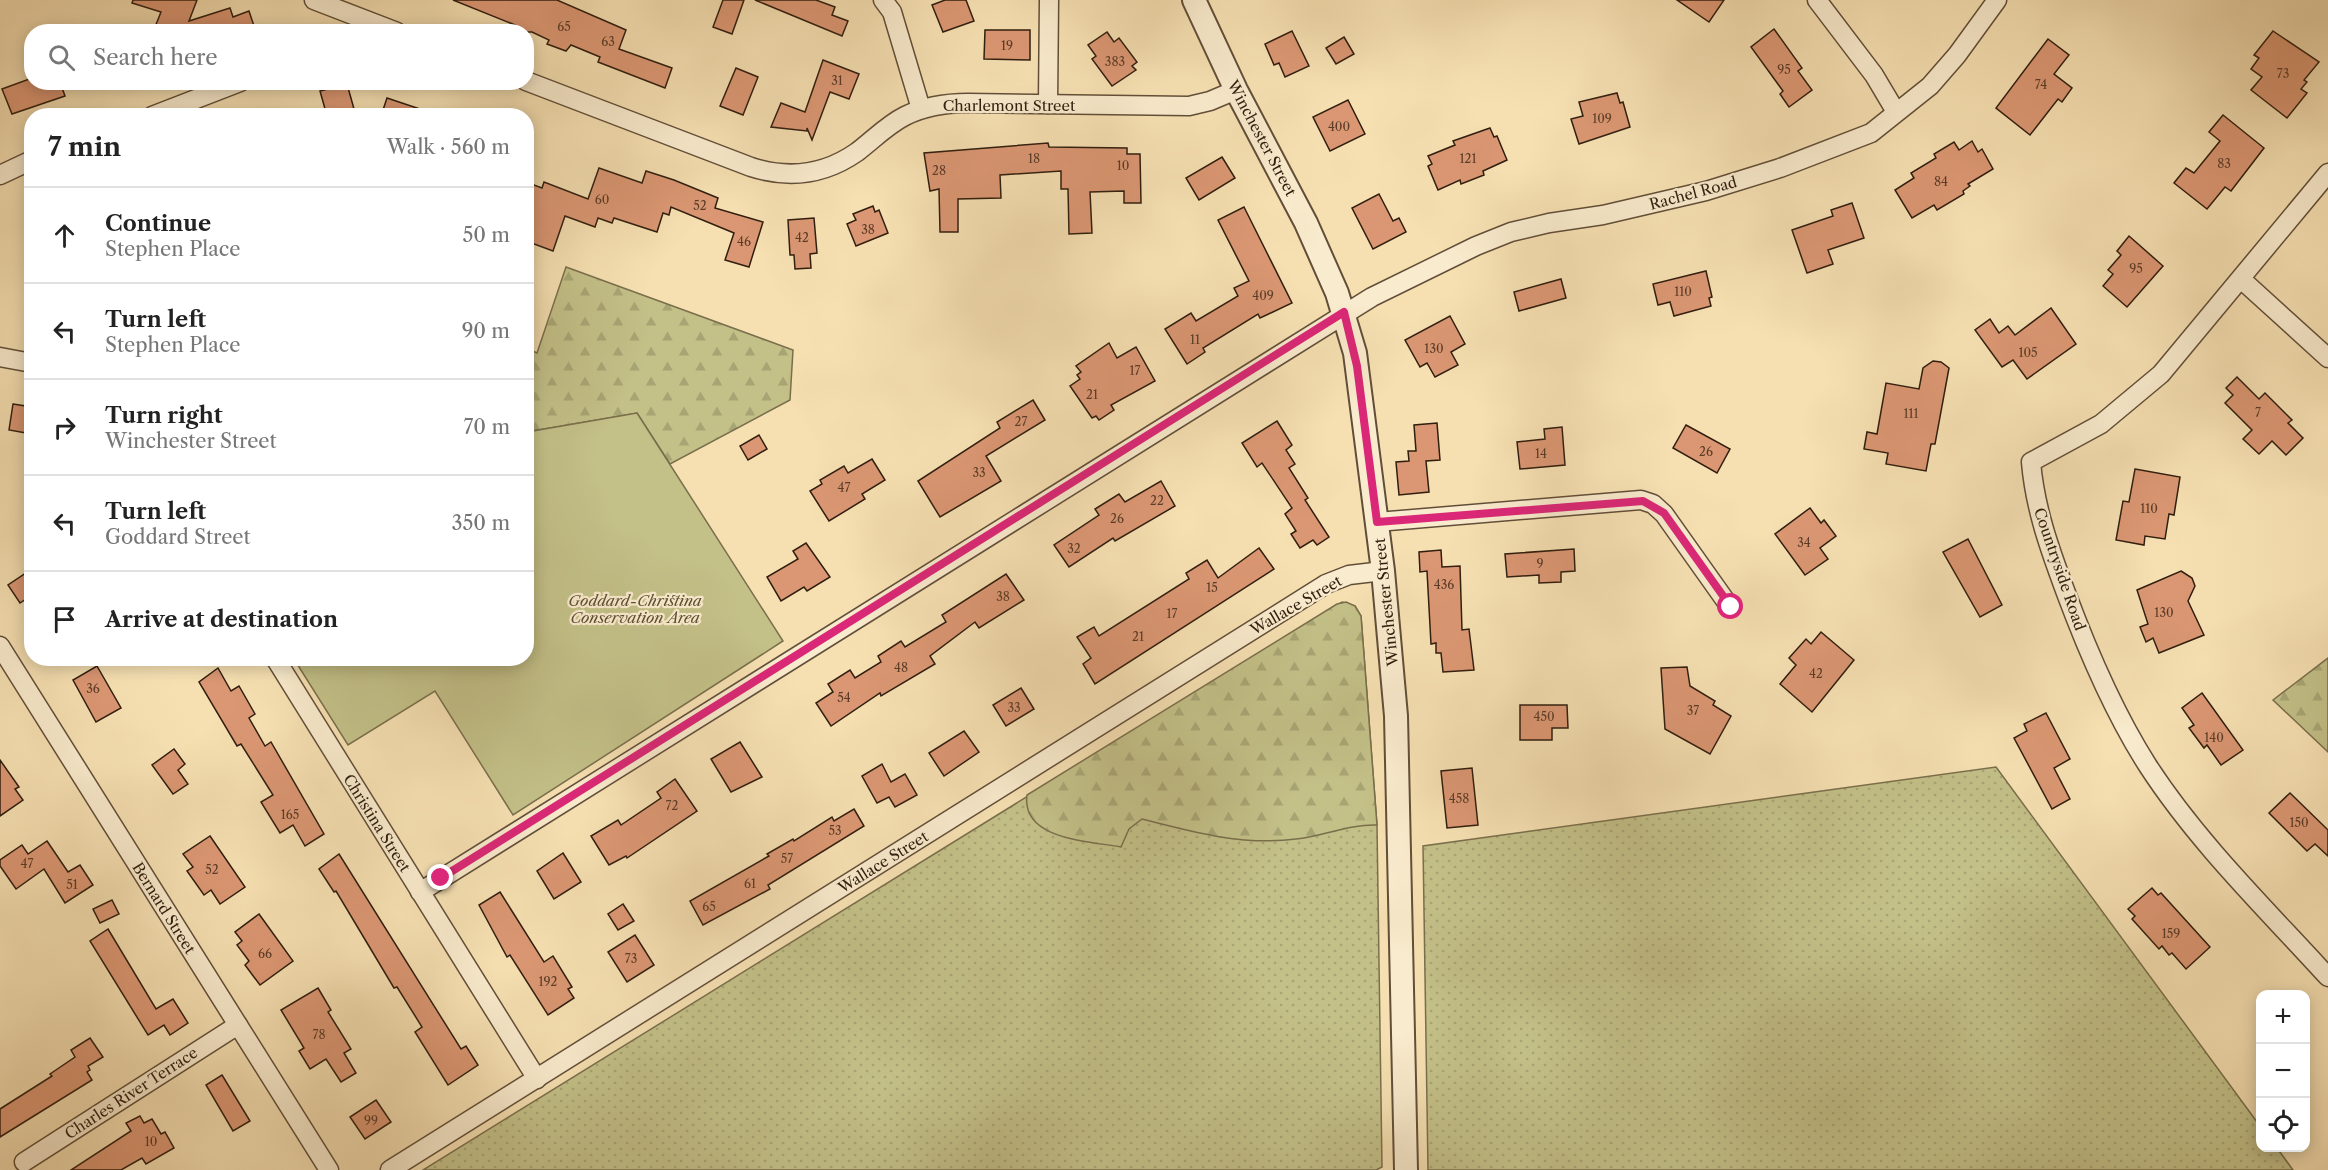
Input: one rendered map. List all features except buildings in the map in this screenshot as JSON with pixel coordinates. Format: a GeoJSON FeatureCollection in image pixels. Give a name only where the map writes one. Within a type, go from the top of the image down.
{"type":"FeatureCollection","features":[{"type":"Feature","properties":{"kind":"street"},"geometry":{"type":"LineString","coordinates":[[314,0],[350,23]]}},
{"type":"Feature","properties":{"kind":"street"},"geometry":{"type":"LineString","coordinates":[[883,0],[894,20],[921,109]]}},
{"type":"Feature","properties":{"kind":"street"},"geometry":{"type":"LineString","coordinates":[[1048,104],[1049,0]]}},
{"type":"Feature","properties":{"kind":"street","name":"Winchester Street"},"geometry":{"type":"LineString","coordinates":[[1194,0],[1236,90],[1306,223],[1344,312],[1357,366],[1383,571],[1398,758],[1406,1170]]}},
{"type":"Feature","properties":{"kind":"street"},"geometry":{"type":"LineString","coordinates":[[1818,0],[1874,75],[1896,112]]}},
{"type":"Feature","properties":{"kind":"street","name":"Rachel Road"},"geometry":{"type":"LineString","coordinates":[[420,892],[1344,312],[1494,237],[1529,227],[1603,215],[1674,199],[1780,168],[1871,132],[1930,86],[1957,55],[1997,0]]}},
{"type":"Feature","properties":{"kind":"street","name":"Charlemont Street"},"geometry":{"type":"LineString","coordinates":[[534,84],[751,167],[786,175],[821,170],[838,163],[891,124],[921,109],[952,103],[1189,106],[1210,101],[1236,90]]}},
{"type":"Feature","properties":{"kind":"street"},"geometry":{"type":"LineString","coordinates":[[173,108],[219,90]]}},
{"type":"Feature","properties":{"kind":"street"},"geometry":{"type":"LineString","coordinates":[[0,175],[24,164]]}},
{"type":"Feature","properties":{"kind":"street","name":"Countryside Road"},"geometry":{"type":"LineString","coordinates":[[2328,174],[2161,374],[2101,424],[2031,462],[2039,516],[2078,623],[2115,708],[2148,765],[2203,840],[2328,977]]}},
{"type":"Feature","properties":{"kind":"street"},"geometry":{"type":"LineString","coordinates":[[2241,279],[2328,358]]}},
{"type":"Feature","properties":{"kind":"street"},"geometry":{"type":"LineString","coordinates":[[0,357],[24,362]]}},
{"type":"Feature","properties":{"kind":"street"},"geometry":{"type":"LineString","coordinates":[[1377,522],[1643,501],[1664,513],[1731,607]]}},
{"type":"Feature","properties":{"kind":"street","name":"Wallace Street"},"geometry":{"type":"LineString","coordinates":[[390,1170],[1326,584],[1349,575],[1383,571]]}},
{"type":"Feature","properties":{"kind":"street","name":"Bernard Street"},"geometry":{"type":"LineString","coordinates":[[0,645],[329,1170]]}},
{"type":"Feature","properties":{"kind":"street","name":"Christina Street"},"geometry":{"type":"LineString","coordinates":[[280,666],[537,1079]]}},
{"type":"Feature","properties":{"kind":"street","name":"Charles River Terrace"},"geometry":{"type":"LineString","coordinates":[[24,1162],[238,1025]]}},
{"type":"Feature","properties":{"kind":"green space"},"geometry":{"type":"Polygon","coordinates":[[[566,267],[793,350],[790,400],[670,464],[637,413],[534,431],[534,352],[537,353],[566,267]]]}},
{"type":"Feature","properties":{"kind":"green space","name":"Goddard-Christina Conservation Area"},"geometry":{"type":"Polygon","coordinates":[[[637,413],[783,641],[513,815],[435,691],[348,745],[298,666],[534,666],[534,431],[637,413]]]}},
{"type":"Feature","properties":{"kind":"green space"},"geometry":{"type":"Polygon","coordinates":[[[1342,602],[1355,606],[1361,616],[1377,825],[1382,1167],[1376,1170],[423,1170],[1342,602]]]}},
{"type":"Feature","properties":{"kind":"green space"},"geometry":{"type":"Polygon","coordinates":[[[1346,602],[1355,606],[1361,616],[1377,825],[1356,826],[1296,839],[1257,841],[1218,837],[1142,819],[1129,829],[1121,847],[1060,836],[1046,830],[1035,821],[1028,810],[1027,795],[1337,604],[1346,602]]]}},
{"type":"Feature","properties":{"kind":"green space"},"geometry":{"type":"Polygon","coordinates":[[[2328,658],[2328,752],[2273,700],[2328,658]]]}},
{"type":"Feature","properties":{"kind":"green space"},"geometry":{"type":"Polygon","coordinates":[[[1996,767],[2256,1121],[2256,1152],[2280,1152],[2293,1170],[1428,1170],[1423,846],[1996,767]]]}},
{"type":"Feature","properties":{"kind":"route"},"geometry":{"type":"LineString","coordinates":[[441,878],[1344,312],[1357,366],[1377,522],[1643,501],[1653,504],[1664,513],[1731,607]]}}]}
